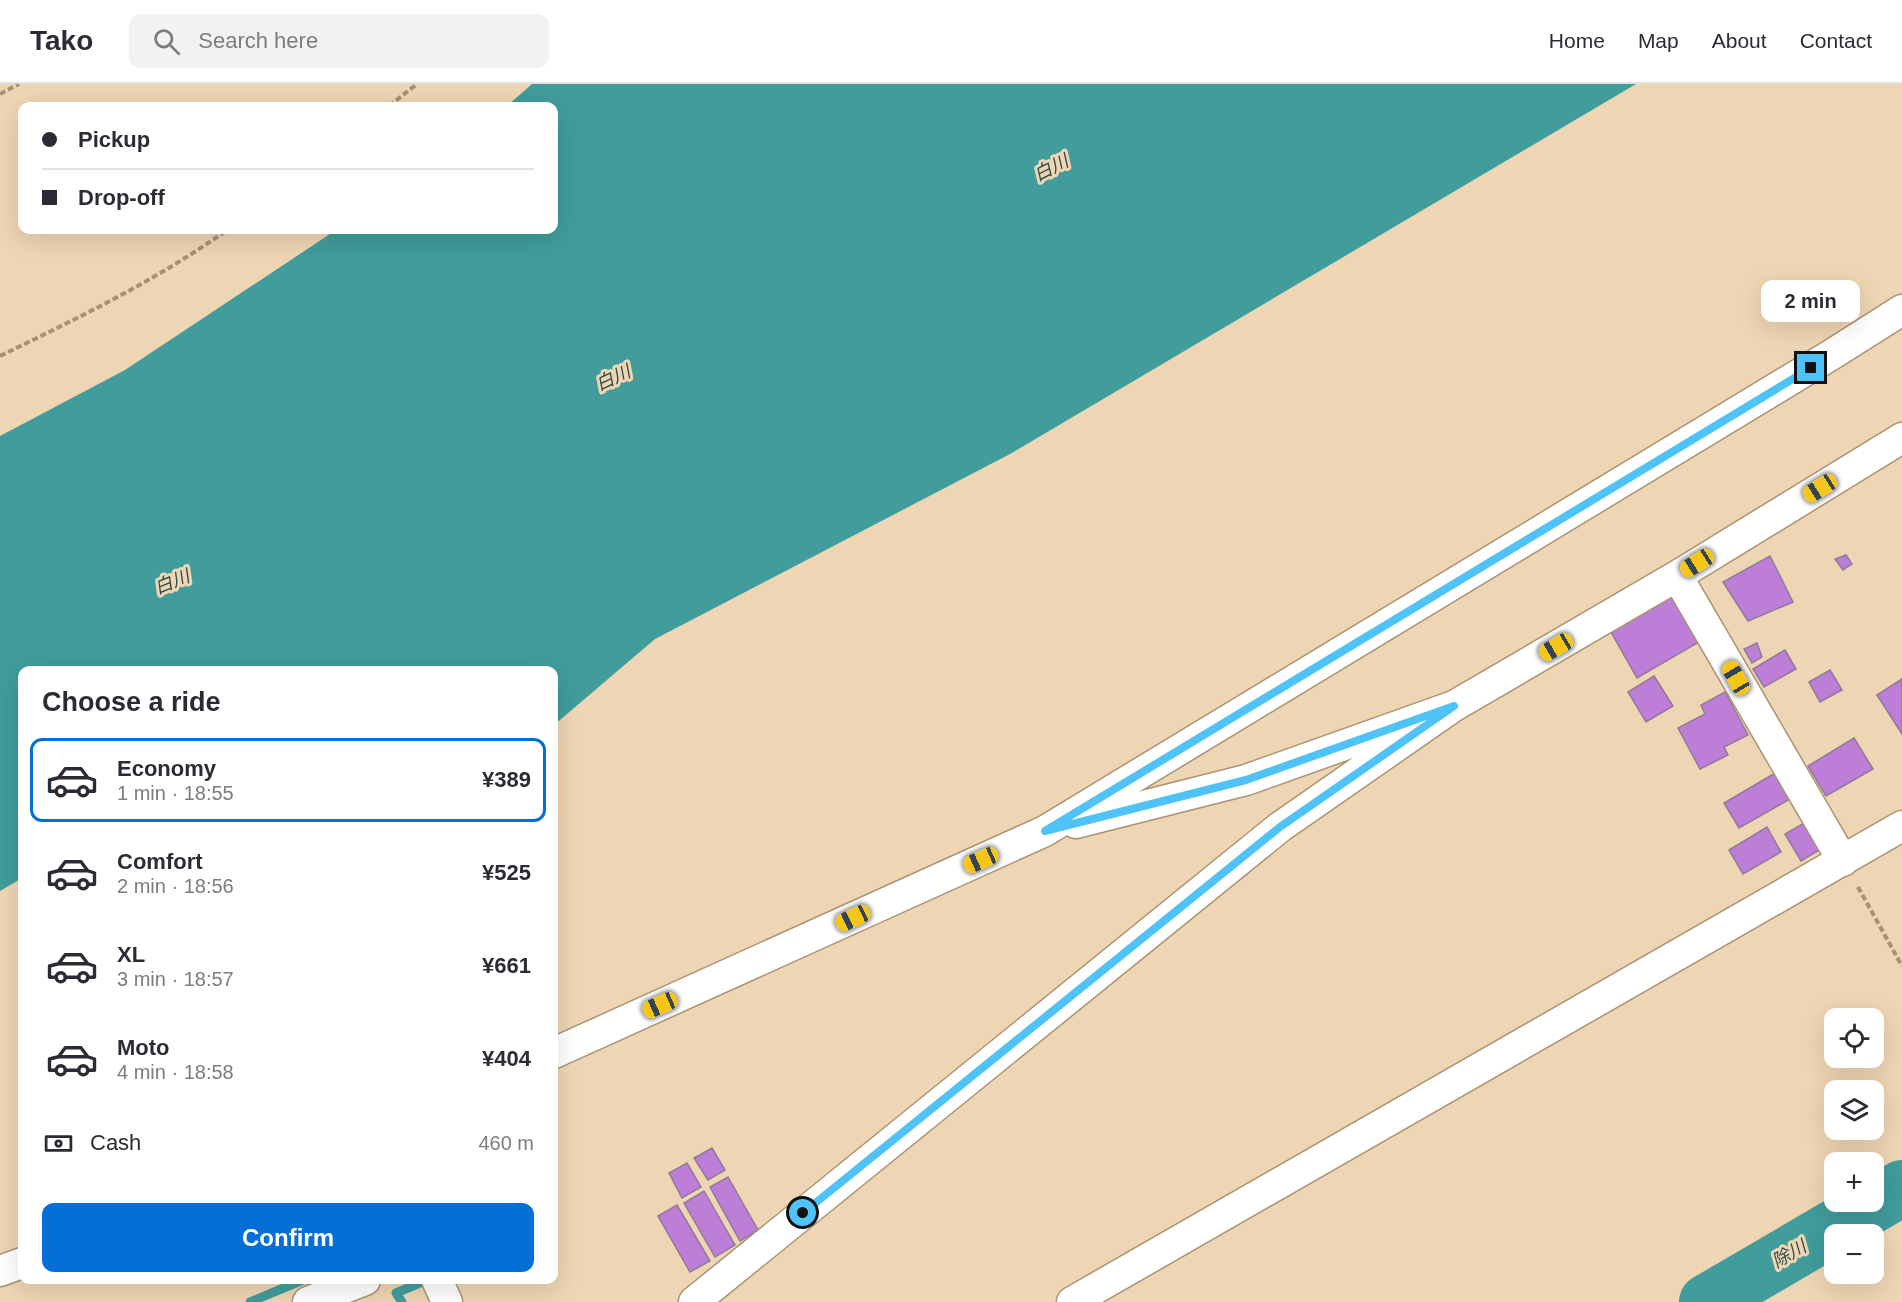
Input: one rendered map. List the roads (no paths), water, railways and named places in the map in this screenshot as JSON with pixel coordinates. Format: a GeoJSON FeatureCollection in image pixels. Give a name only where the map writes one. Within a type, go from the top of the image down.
{"type":"FeatureCollection","features":[{"type":"Feature","properties":{"kind":"street"},"geometry":{"type":"LineString","coordinates":[[558,1051],[1045,831],[1831,356],[1902,310]]}},
{"type":"Feature","properties":{"kind":"street"},"geometry":{"type":"LineString","coordinates":[[694,1302],[1280,827],[1454,706],[1677,576],[1902,438]]}},
{"type":"Feature","properties":{"kind":"street"},"geometry":{"type":"LineString","coordinates":[[1677,576],[1843,861]]}},
{"type":"Feature","properties":{"kind":"street"},"geometry":{"type":"LineString","coordinates":[[1045,831],[1246,780],[1454,706]]}},
{"type":"Feature","properties":{"kind":"street"},"geometry":{"type":"LineString","coordinates":[[1072,1302],[1902,826]]}},
{"type":"Feature","properties":{"kind":"street"},"geometry":{"type":"LineString","coordinates":[[0,1271],[18,1264]]}},
{"type":"Feature","properties":{"kind":"street"},"geometry":{"type":"LineString","coordinates":[[308,1302],[355,1284]]}},
{"type":"Feature","properties":{"kind":"street"},"geometry":{"type":"LineString","coordinates":[[439,1284],[447,1302]]}},
{"type":"Feature","properties":{"kind":"water","name":"白川"},"geometry":{"type":"Polygon","coordinates":[[[532,84],[1636,84],[1010,454],[655,639],[558,722],[558,666],[18,666],[18,880],[0,891],[0,436],[125,370],[330,234],[558,234],[558,102],[512,102],[532,84]]]}},
{"type":"Feature","properties":{"kind":"waterway","name":"除川"},"geometry":{"type":"LineString","coordinates":[[1707,1302],[1902,1188]]}},
{"type":"Feature","properties":{"kind":"waterway"},"geometry":{"type":"LineString","coordinates":[[250,1302],[293,1284]]}},
{"type":"Feature","properties":{"kind":"waterway"},"geometry":{"type":"LineString","coordinates":[[402,1302],[396,1293],[417,1284]]}}]}
